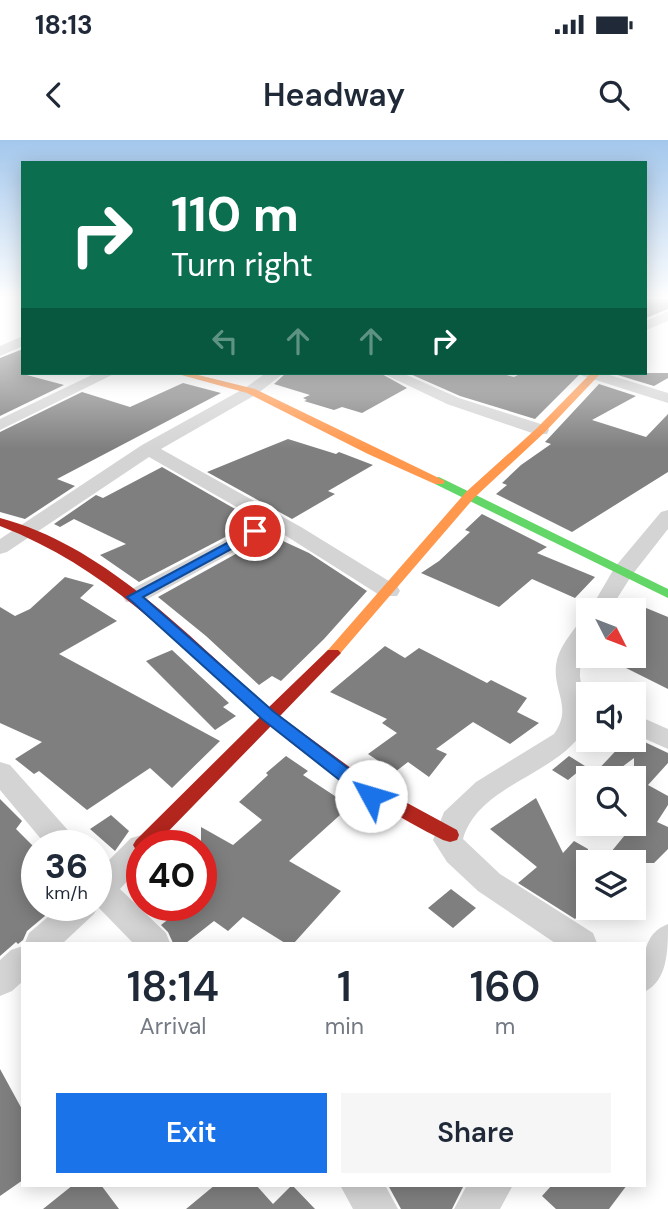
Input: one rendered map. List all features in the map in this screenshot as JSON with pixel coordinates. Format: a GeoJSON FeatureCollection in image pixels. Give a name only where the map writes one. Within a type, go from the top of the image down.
{"type":"FeatureCollection","features":[{"type":"Feature","properties":{"kind":"street"},"geometry":{"type":"LineString","coordinates":[[0,425],[104,375]]}},
{"type":"Feature","properties":{"kind":"street"},"geometry":{"type":"LineString","coordinates":[[187,375],[251,391],[372,452],[470,495],[668,594]]}},
{"type":"Feature","properties":{"kind":"street"},"geometry":{"type":"LineString","coordinates":[[0,548],[148,449],[251,391],[273,375]]}},
{"type":"Feature","properties":{"kind":"street"},"geometry":{"type":"LineString","coordinates":[[394,375],[453,401],[541,430]]}},
{"type":"Feature","properties":{"kind":"street"},"geometry":{"type":"LineString","coordinates":[[158,830],[337,648],[470,495],[541,430],[590,375]]}},
{"type":"Feature","properties":{"kind":"street"},"geometry":{"type":"LineString","coordinates":[[598,375],[668,398]]}},
{"type":"Feature","properties":{"kind":"street"},"geometry":{"type":"LineString","coordinates":[[148,449],[208,480],[389,591]]}},
{"type":"Feature","properties":{"kind":"street"},"geometry":{"type":"LineString","coordinates":[[606,598],[622,572],[668,516]]}},
{"type":"Feature","properties":{"kind":"street"},"geometry":{"type":"LineString","coordinates":[[134,597],[275,521]]}},
{"type":"Feature","properties":{"kind":"street"},"geometry":{"type":"LineString","coordinates":[[0,522],[28,531],[85,559],[134,597],[268,716],[371,796],[450,835]]}},
{"type":"Feature","properties":{"kind":"street"},"geometry":{"type":"LineString","coordinates":[[576,647],[569,659],[567,670],[576,689]]}},
{"type":"Feature","properties":{"kind":"street"},"geometry":{"type":"LineString","coordinates":[[576,721],[563,740],[486,789],[454,820],[448,840],[456,855],[493,884],[580,942]]}},
{"type":"Feature","properties":{"kind":"street"},"geometry":{"type":"LineString","coordinates":[[646,729],[668,740]]}},
{"type":"Feature","properties":{"kind":"street"},"geometry":{"type":"LineString","coordinates":[[0,772],[50,830]]}},
{"type":"Feature","properties":{"kind":"street"},"geometry":{"type":"LineString","coordinates":[[112,875],[126,862]]}},
{"type":"Feature","properties":{"kind":"street"},"geometry":{"type":"LineString","coordinates":[[112,908],[152,942]]}},
{"type":"Feature","properties":{"kind":"street"},"geometry":{"type":"LineString","coordinates":[[42,942],[64,921]]}},
{"type":"Feature","properties":{"kind":"street"},"geometry":{"type":"LineString","coordinates":[[646,974],[668,938]]}},
{"type":"Feature","properties":{"kind":"street"},"geometry":{"type":"LineString","coordinates":[[0,981],[21,962]]}},
{"type":"Feature","properties":{"kind":"street"},"geometry":{"type":"LineString","coordinates":[[362,1187],[378,1209]]}},
{"type":"Feature","properties":{"kind":"street"},"geometry":{"type":"LineString","coordinates":[[474,1209],[491,1187]]}},
{"type":"Feature","properties":{"kind":"building"},"geometry":{"type":"Polygon","coordinates":[[[21,350],[21,375],[64,385],[0,416],[0,358],[21,350]]]}},
{"type":"Feature","properties":{"kind":"building"},"geometry":{"type":"Polygon","coordinates":[[[668,373],[668,378],[654,386],[618,375],[668,373]]]}},
{"type":"Feature","properties":{"kind":"building"},"geometry":{"type":"Polygon","coordinates":[[[284,375],[384,375],[407,388],[362,413],[342,407],[334,410],[304,401],[307,400],[303,398],[310,395],[274,384],[284,375]]]}},
{"type":"Feature","properties":{"kind":"building"},"geometry":{"type":"Polygon","coordinates":[[[413,375],[579,375],[535,419],[460,396],[413,375]]]}},
{"type":"Feature","properties":{"kind":"building"},"geometry":{"type":"Polygon","coordinates":[[[183,383],[221,393],[57,479],[75,486],[25,519],[0,512],[0,432],[82,392],[130,407],[183,383]]]}},
{"type":"Feature","properties":{"kind":"building"},"geometry":{"type":"Polygon","coordinates":[[[599,384],[636,396],[592,420],[646,437],[668,414],[668,472],[572,532],[496,494],[507,485],[502,483],[521,465],[551,444],[545,442],[599,384]]]}},
{"type":"Feature","properties":{"kind":"building"},"geometry":{"type":"Polygon","coordinates":[[[288,439],[336,454],[339,452],[373,465],[328,491],[335,494],[292,519],[207,472],[288,439]]]}},
{"type":"Feature","properties":{"kind":"building"},"geometry":{"type":"Polygon","coordinates":[[[162,467],[256,521],[139,582],[100,555],[126,544],[74,519],[60,527],[54,524],[96,495],[103,498],[162,467]]]}},
{"type":"Feature","properties":{"kind":"building"},"geometry":{"type":"Polygon","coordinates":[[[482,514],[547,547],[537,553],[595,577],[575,598],[532,579],[499,607],[421,573],[439,561],[470,532],[465,530],[482,514]]]}},
{"type":"Feature","properties":{"kind":"building"},"geometry":{"type":"Polygon","coordinates":[[[270,535],[309,553],[367,591],[281,681],[272,676],[259,685],[206,636],[158,597],[270,535]]]}},
{"type":"Feature","properties":{"kind":"building"},"geometry":{"type":"Polygon","coordinates":[[[65,577],[94,585],[80,598],[117,621],[59,654],[220,741],[172,788],[150,768],[87,810],[39,771],[34,774],[15,759],[42,742],[0,723],[0,607],[15,616],[30,609],[65,577]]]}},
{"type":"Feature","properties":{"kind":"building"},"geometry":{"type":"Polygon","coordinates":[[[646,608],[668,617],[668,689],[626,668],[646,668],[646,608]]]}},
{"type":"Feature","properties":{"kind":"building"},"geometry":{"type":"Polygon","coordinates":[[[385,646],[405,658],[419,648],[487,683],[491,680],[527,698],[517,712],[539,723],[510,744],[473,722],[436,749],[447,754],[429,777],[408,762],[395,772],[368,754],[397,733],[382,723],[387,719],[330,692],[385,646]]]}},
{"type":"Feature","properties":{"kind":"building"},"geometry":{"type":"Polygon","coordinates":[[[172,650],[229,703],[223,707],[236,716],[215,730],[146,661],[172,650]]]}},
{"type":"Feature","properties":{"kind":"building"},"geometry":{"type":"Polygon","coordinates":[[[646,743],[668,753],[668,763],[648,785],[668,796],[668,805],[657,822],[668,827],[668,849],[654,863],[646,863],[646,850],[613,850],[624,836],[646,836],[646,766],[634,766],[634,758],[623,766],[601,766],[615,752],[646,752],[646,743]]]}},
{"type":"Feature","properties":{"kind":"building"},"geometry":{"type":"Polygon","coordinates":[[[286,756],[308,771],[303,775],[350,806],[289,861],[341,891],[295,942],[283,942],[243,917],[228,931],[214,921],[217,921],[217,836],[233,845],[262,820],[239,802],[268,775],[266,773],[286,756]]]}},
{"type":"Feature","properties":{"kind":"building"},"geometry":{"type":"Polygon","coordinates":[[[569,756],[585,766],[576,766],[576,773],[568,780],[552,770],[569,756]]]}},
{"type":"Feature","properties":{"kind":"building"},"geometry":{"type":"Polygon","coordinates":[[[536,798],[563,853],[574,841],[588,849],[576,850],[575,919],[518,883],[537,867],[490,829],[536,798]]]}},
{"type":"Feature","properties":{"kind":"building"},"geometry":{"type":"Polygon","coordinates":[[[0,799],[22,821],[16,829],[21,834],[21,921],[39,921],[27,931],[23,940],[18,944],[16,942],[0,956],[0,799]]]}},
{"type":"Feature","properties":{"kind":"building"},"geometry":{"type":"Polygon","coordinates":[[[111,815],[128,830],[115,851],[112,848],[112,830],[90,829],[111,815]]]}},
{"type":"Feature","properties":{"kind":"building"},"geometry":{"type":"Polygon","coordinates":[[[451,889],[476,908],[453,928],[428,908],[451,889]]]}},
{"type":"Feature","properties":{"kind":"building"},"geometry":{"type":"Polygon","coordinates":[[[166,921],[214,921],[187,942],[173,942],[161,925],[166,921]]]}},
{"type":"Feature","properties":{"kind":"building"},"geometry":{"type":"Polygon","coordinates":[[[0,1069],[21,1107],[21,1181],[0,1196],[0,1069]]]}},
{"type":"Feature","properties":{"kind":"building"},"geometry":{"type":"Polygon","coordinates":[[[70,1187],[102,1187],[119,1209],[43,1209],[70,1187]]]}},
{"type":"Feature","properties":{"kind":"building"},"geometry":{"type":"Polygon","coordinates":[[[213,1187],[258,1187],[273,1204],[290,1187],[294,1187],[315,1209],[186,1209],[213,1187]]]}},
{"type":"Feature","properties":{"kind":"building"},"geometry":{"type":"Polygon","coordinates":[[[389,1187],[463,1187],[452,1209],[401,1209],[389,1187]]]}},
{"type":"Feature","properties":{"kind":"building"},"geometry":{"type":"Polygon","coordinates":[[[550,1187],[626,1187],[609,1209],[556,1209],[542,1196],[550,1187]]]}},
{"type":"Feature","properties":{"kind":"traffic: fast"},"geometry":{"type":"LineString","coordinates":[[439,481],[668,594]]}},
{"type":"Feature","properties":{"kind":"traffic: slow"},"geometry":{"type":"LineString","coordinates":[[187,375],[251,391],[372,452],[439,481]]}},
{"type":"Feature","properties":{"kind":"traffic: slow"},"geometry":{"type":"LineString","coordinates":[[333,653],[470,495],[541,430],[594,375]]}},
{"type":"Feature","properties":{"kind":"traffic: jam"},"geometry":{"type":"LineString","coordinates":[[0,522],[37,536],[102,573],[160,618],[269,716],[317,755],[394,806],[450,835]]}},
{"type":"Feature","properties":{"kind":"traffic: jam"},"geometry":{"type":"LineString","coordinates":[[158,830],[333,653]]}},
{"type":"Feature","properties":{"kind":"route"},"geometry":{"type":"LineString","coordinates":[[255,531],[134,597],[268,716],[371,796]]}}]}
